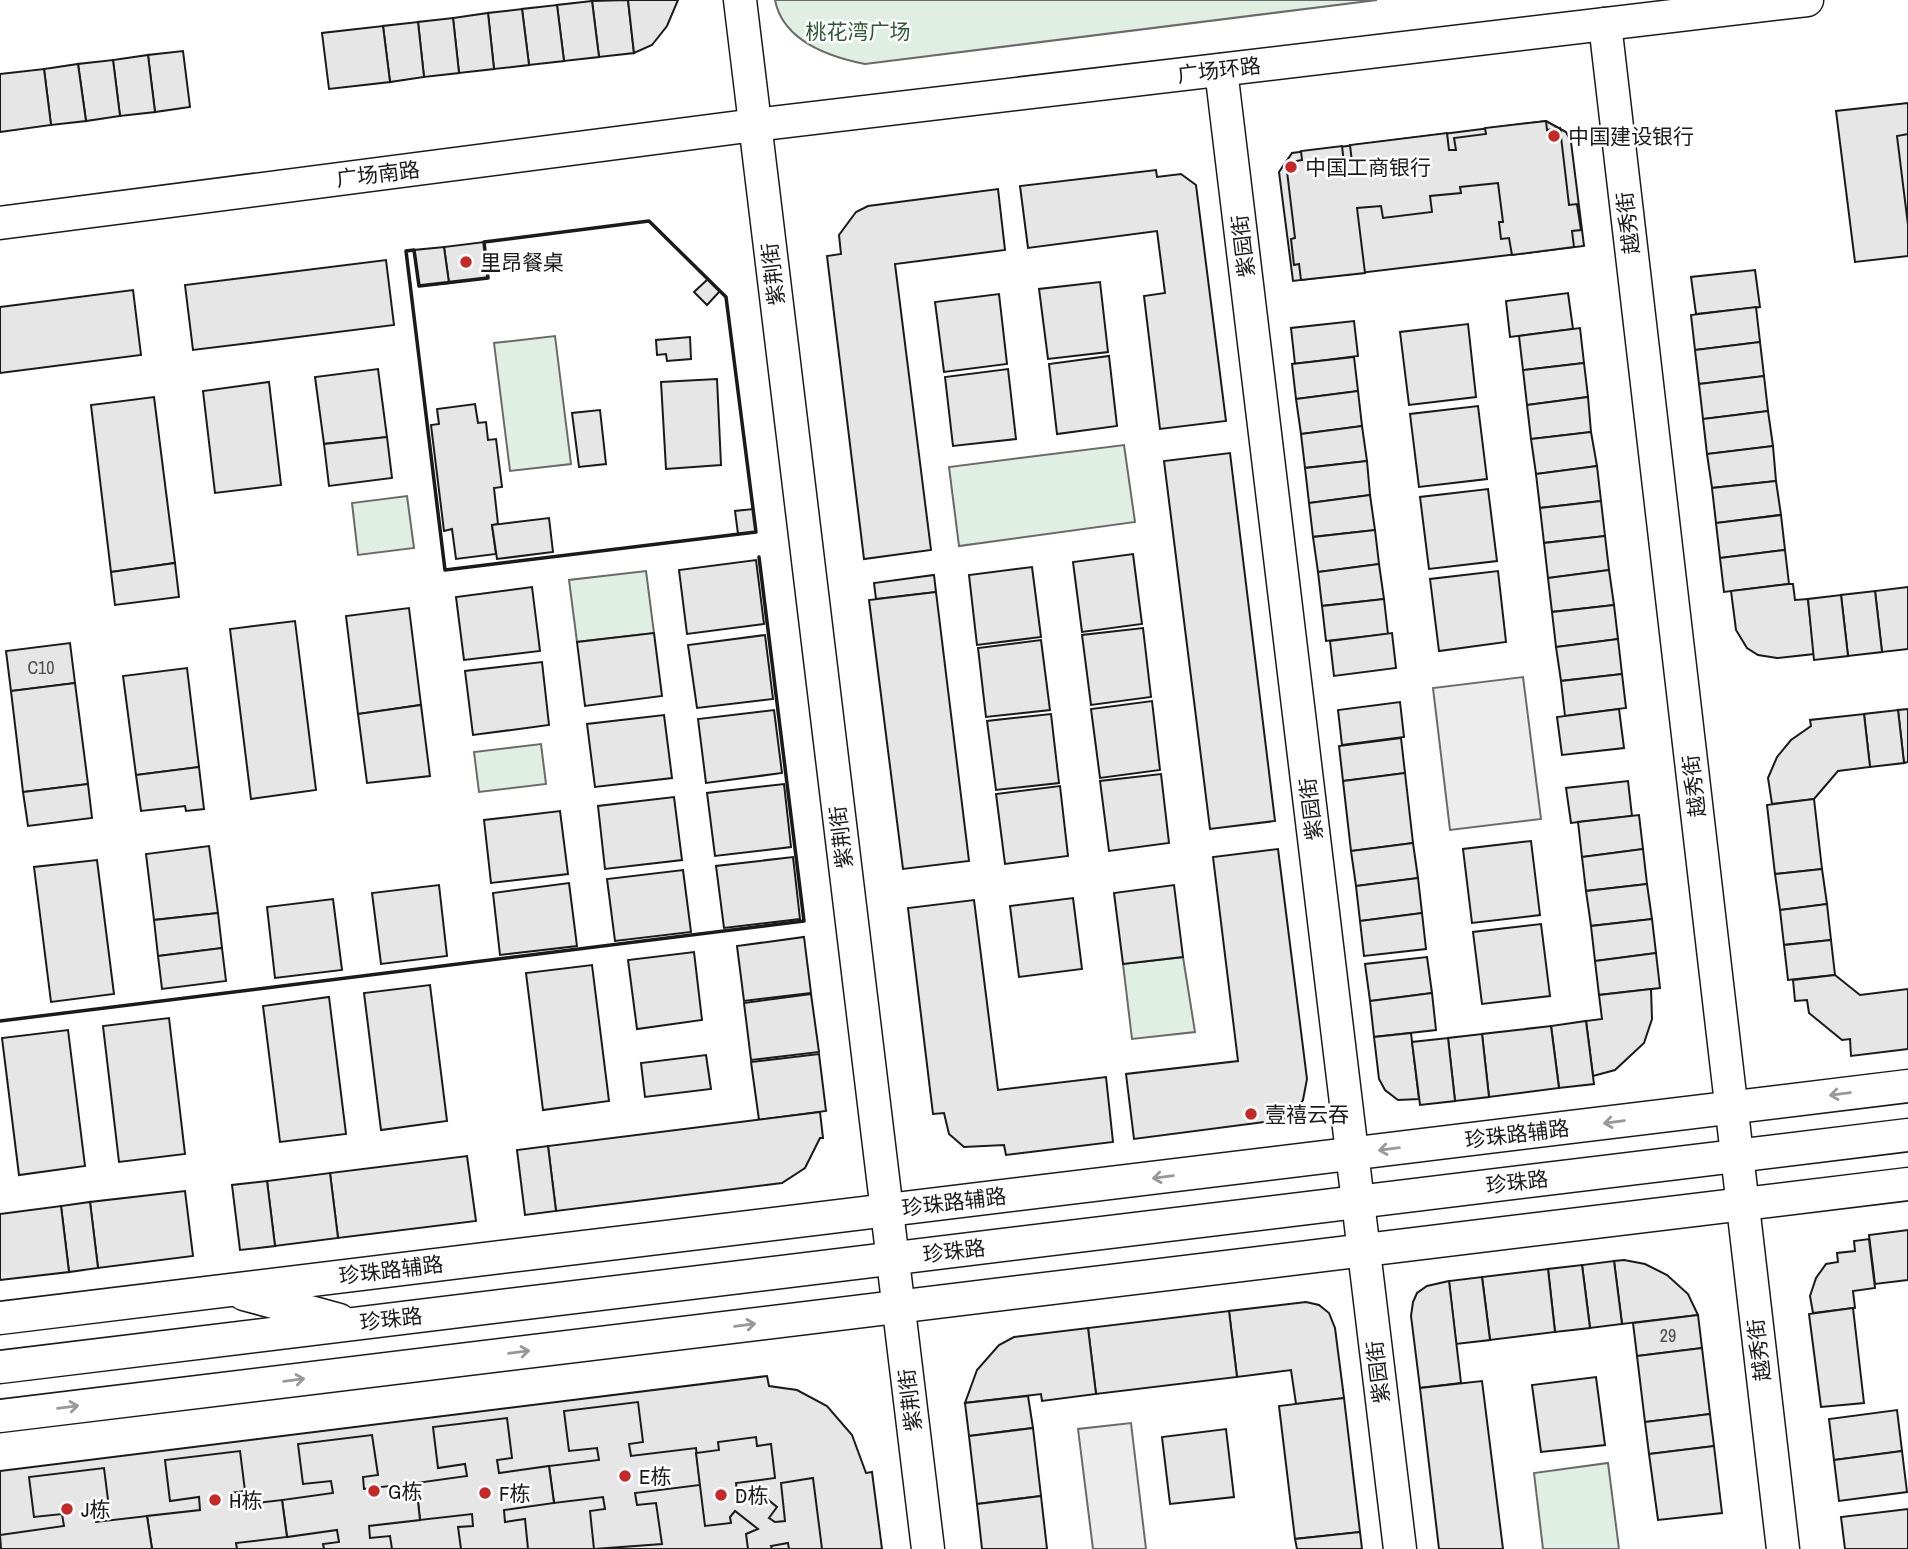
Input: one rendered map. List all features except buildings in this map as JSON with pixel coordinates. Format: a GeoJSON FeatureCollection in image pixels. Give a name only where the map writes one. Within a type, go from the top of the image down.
{"type":"FeatureCollection","features":[{"type":"Feature","properties":{"kind":"street"},"geometry":{"type":"LineString","coordinates":[[740,0],[755,125]]}},
{"type":"Feature","properties":{"kind":"street","name":"广场环路"},"geometry":{"type":"LineString","coordinates":[[755,125],[1807,0]]}},
{"type":"Feature","properties":{"kind":"street","name":"越秀街"},"geometry":{"type":"LineString","coordinates":[[1605,24],[1783,1549]]}},
{"type":"Feature","properties":{"kind":"street","name":"紫园街"},"geometry":{"type":"LineString","coordinates":[[1221,70],[1400,1549]]}},
{"type":"Feature","properties":{"kind":"street","name":"广场南路"},"geometry":{"type":"LineString","coordinates":[[0,223],[755,125]]}},
{"type":"Feature","properties":{"kind":"street","name":"紫荆街"},"geometry":{"type":"LineString","coordinates":[[755,125],[928,1549]]}},
{"type":"Feature","properties":{"kind":"street","name":"珍珠路辅路"},"geometry":{"type":"LineString","coordinates":[[0,1318],[1908,1086]]}},
{"type":"Feature","properties":{"kind":"street","name":"珍珠路"},"geometry":{"type":"LineString","coordinates":[[6,1368],[1908,1135]]}},
{"type":"Feature","properties":{"kind":"street"},"geometry":{"type":"LineString","coordinates":[[0,1416],[1908,1184]]}},
{"type":"Feature","properties":{"kind":"street"},"geometry":{"type":"LineString","coordinates":[[228,1290],[354,1324]]}},
{"type":"Feature","properties":{"kind":"green space","name":"桃花湾广场"},"geometry":{"type":"Polygon","coordinates":[[[775,0],[1377,0],[865,64],[837,57],[810,45],[788,26],[775,0]]]}},
{"type":"Feature","properties":{"kind":"green space"},"geometry":{"type":"Polygon","coordinates":[[[555,336],[571,464],[510,471],[494,343],[555,336]]]}},
{"type":"Feature","properties":{"kind":"green space"},"geometry":{"type":"Polygon","coordinates":[[[1124,445],[1135,522],[959,546],[949,467],[1124,445]]]}},
{"type":"Feature","properties":{"kind":"green space"},"geometry":{"type":"Polygon","coordinates":[[[407,496],[414,548],[358,555],[352,503],[407,496]]]}},
{"type":"Feature","properties":{"kind":"green space"},"geometry":{"type":"Polygon","coordinates":[[[646,571],[654,633],[577,642],[569,580],[646,571]]]}},
{"type":"Feature","properties":{"kind":"green space"},"geometry":{"type":"Polygon","coordinates":[[[541,744],[546,784],[479,792],[474,752],[541,744]]]}},
{"type":"Feature","properties":{"kind":"green space"},"geometry":{"type":"Polygon","coordinates":[[[1183,957],[1195,1032],[1132,1039],[1123,964],[1183,957]]]}},
{"type":"Feature","properties":{"kind":"green space"},"geometry":{"type":"Polygon","coordinates":[[[1608,1463],[1619,1549],[1543,1549],[1534,1473],[1608,1463]]]}},
{"type":"Feature","properties":{"kind":"shaded area"},"geometry":{"type":"Polygon","coordinates":[[[1523,677],[1541,819],[1450,830],[1433,688],[1523,677]]]}},
{"type":"Feature","properties":{"kind":"shaded area"},"geometry":{"type":"Polygon","coordinates":[[[1131,1423],[1146,1549],[1093,1549],[1078,1429],[1131,1423]]]}},
{"type":"Feature","properties":{"kind":"wall"},"geometry":{"type":"LineString","coordinates":[[649,221],[726,297],[756,532],[445,570],[406,251],[414,250],[419,286],[488,278],[484,242],[649,221]]}},
{"type":"Feature","properties":{"kind":"wall"},"geometry":{"type":"LineString","coordinates":[[0,1021],[804,921],[759,557]]}},
{"type":"Feature","properties":{"kind":"place","name":"中国建设银行"},"geometry":{"type":"Point","coordinates":[1554,136]}},
{"type":"Feature","properties":{"kind":"place","name":"中国工商银行"},"geometry":{"type":"Point","coordinates":[1291,167]}},
{"type":"Feature","properties":{"kind":"place","name":"里昂餐桌"},"geometry":{"type":"Point","coordinates":[466,262]}},
{"type":"Feature","properties":{"kind":"place","name":"壹禧云吞"},"geometry":{"type":"Point","coordinates":[1251,1114]}},
{"type":"Feature","properties":{"kind":"place","name":"E栋"},"geometry":{"type":"Point","coordinates":[625,1476]}},
{"type":"Feature","properties":{"kind":"place","name":"G栋"},"geometry":{"type":"Point","coordinates":[374,1491]}},
{"type":"Feature","properties":{"kind":"place","name":"F栋"},"geometry":{"type":"Point","coordinates":[485,1493]}},
{"type":"Feature","properties":{"kind":"place","name":"D栋"},"geometry":{"type":"Point","coordinates":[721,1495]}},
{"type":"Feature","properties":{"kind":"place","name":"H栋"},"geometry":{"type":"Point","coordinates":[215,1500]}},
{"type":"Feature","properties":{"kind":"place","name":"J栋"},"geometry":{"type":"Point","coordinates":[67,1509]}}]}
